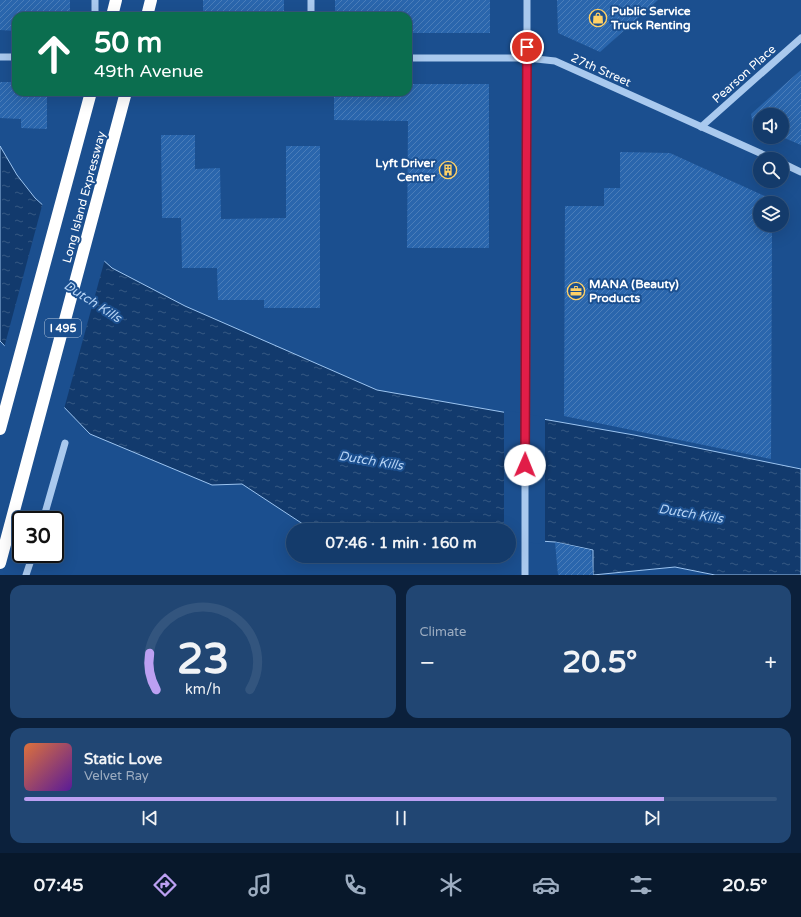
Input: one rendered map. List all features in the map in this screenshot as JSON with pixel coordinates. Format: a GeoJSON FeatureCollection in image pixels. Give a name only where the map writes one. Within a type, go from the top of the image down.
{"type":"FeatureCollection","features":[{"type":"Feature","properties":{"kind":"highway"},"geometry":{"type":"LineString","coordinates":[[113,12],[116,0]]}},
{"type":"Feature","properties":{"kind":"highway"},"geometry":{"type":"LineString","coordinates":[[148,12],[151,0]]}},
{"type":"Feature","properties":{"kind":"highway","name":"Long Island Expressway"},"geometry":{"type":"LineString","coordinates":[[0,429],[90,96]]}},
{"type":"Feature","properties":{"kind":"highway","name":"Long Island Expressway"},"geometry":{"type":"LineString","coordinates":[[0,564],[125,96]]}},
{"type":"Feature","properties":{"kind":"street"},"geometry":{"type":"LineString","coordinates":[[95,0],[95,12]]}},
{"type":"Feature","properties":{"kind":"street"},"geometry":{"type":"LineString","coordinates":[[311,0],[311,12]]}},
{"type":"Feature","properties":{"kind":"street"},"geometry":{"type":"LineString","coordinates":[[525,575],[527,0]]}},
{"type":"Feature","properties":{"kind":"street","name":"Pearson Place"},"geometry":{"type":"LineString","coordinates":[[701,127],[801,38]]}},
{"type":"Feature","properties":{"kind":"street"},"geometry":{"type":"LineString","coordinates":[[0,57],[12,57]]}},
{"type":"Feature","properties":{"kind":"street","name":"27th Street"},"geometry":{"type":"LineString","coordinates":[[412,58],[527,58],[555,61],[756,152]]}},
{"type":"Feature","properties":{"kind":"street"},"geometry":{"type":"LineString","coordinates":[[789,166],[801,172]]}},
{"type":"Feature","properties":{"kind":"street"},"geometry":{"type":"LineString","coordinates":[[45,511],[64,443]]}},
{"type":"Feature","properties":{"kind":"street"},"geometry":{"type":"LineString","coordinates":[[26,575],[29,563]]}},
{"type":"Feature","properties":{"kind":"water","name":"Dutch Kills"},"geometry":{"type":"Polygon","coordinates":[[[0,146],[17,175],[35,198],[112,268],[185,306],[377,390],[634,435],[801,469],[801,575],[715,575],[675,567],[593,575],[593,550],[555,542],[516,539],[516,523],[301,523],[242,484],[212,485],[90,434],[0,341],[0,146]]]}},
{"type":"Feature","properties":{"kind":"pier"},"geometry":{"type":"Polygon","coordinates":[[[43,202],[105,259],[64,409],[4,348],[43,202]]]}},
{"type":"Feature","properties":{"kind":"pier"},"geometry":{"type":"Polygon","coordinates":[[[504,410],[545,417],[545,544],[516,542],[516,523],[504,523],[504,410]]]}},
{"type":"Feature","properties":{"kind":"building"},"geometry":{"type":"Polygon","coordinates":[[[0,0],[70,0],[70,12],[12,12],[12,31],[0,30],[0,0]]]}},
{"type":"Feature","properties":{"kind":"building"},"geometry":{"type":"Polygon","coordinates":[[[203,0],[284,0],[284,12],[203,12],[203,0]]]}},
{"type":"Feature","properties":{"kind":"building"},"geometry":{"type":"Polygon","coordinates":[[[335,0],[490,0],[490,33],[412,33],[412,12],[335,12],[335,0]]]}},
{"type":"Feature","properties":{"kind":"building","name":"Public Service Truck Renting"},"geometry":{"type":"Polygon","coordinates":[[[557,0],[658,0],[600,52],[558,33],[557,0]]]}},
{"type":"Feature","properties":{"kind":"building"},"geometry":{"type":"Polygon","coordinates":[[[801,70],[801,145],[789,140],[789,108],[758,108],[801,70]]]}},
{"type":"Feature","properties":{"kind":"building"},"geometry":{"type":"Polygon","coordinates":[[[0,82],[12,82],[12,96],[47,96],[47,129],[21,128],[21,119],[0,118],[0,82]]]}},
{"type":"Feature","properties":{"kind":"building","name":"Lyft Driver Center"},"geometry":{"type":"Polygon","coordinates":[[[412,84],[489,84],[489,248],[407,248],[408,121],[334,120],[334,96],[412,96],[412,84]]]}},
{"type":"Feature","properties":{"kind":"building"},"geometry":{"type":"Polygon","coordinates":[[[753,112],[753,125],[751,114],[753,112]]]}},
{"type":"Feature","properties":{"kind":"building"},"geometry":{"type":"Polygon","coordinates":[[[161,135],[195,135],[195,169],[220,168],[221,219],[286,218],[286,146],[320,146],[320,308],[264,308],[264,300],[218,300],[217,268],[182,268],[181,218],[162,218],[161,135]]]}},
{"type":"Feature","properties":{"kind":"building"},"geometry":{"type":"Polygon","coordinates":[[[620,152],[670,153],[765,196],[753,196],[753,232],[772,232],[771,459],[564,416],[565,206],[604,206],[604,188],[620,188],[620,152]]]}},
{"type":"Feature","properties":{"kind":"building"},"geometry":{"type":"Polygon","coordinates":[[[555,542],[591,550],[593,575],[558,575],[555,542]]]}},
{"type":"Feature","properties":{"kind":"place","name":"Public Service Truck Renting"},"geometry":{"type":"Point","coordinates":[598,18]}},
{"type":"Feature","properties":{"kind":"place","name":"Lyft Driver Center"},"geometry":{"type":"Point","coordinates":[448,170]}},
{"type":"Feature","properties":{"kind":"place","name":"MANA (Beauty) Products"},"geometry":{"type":"Point","coordinates":[576,291]}},
{"type":"Feature","properties":{"kind":"route"},"geometry":{"type":"LineString","coordinates":[[525,465],[527,47]]}}]}
